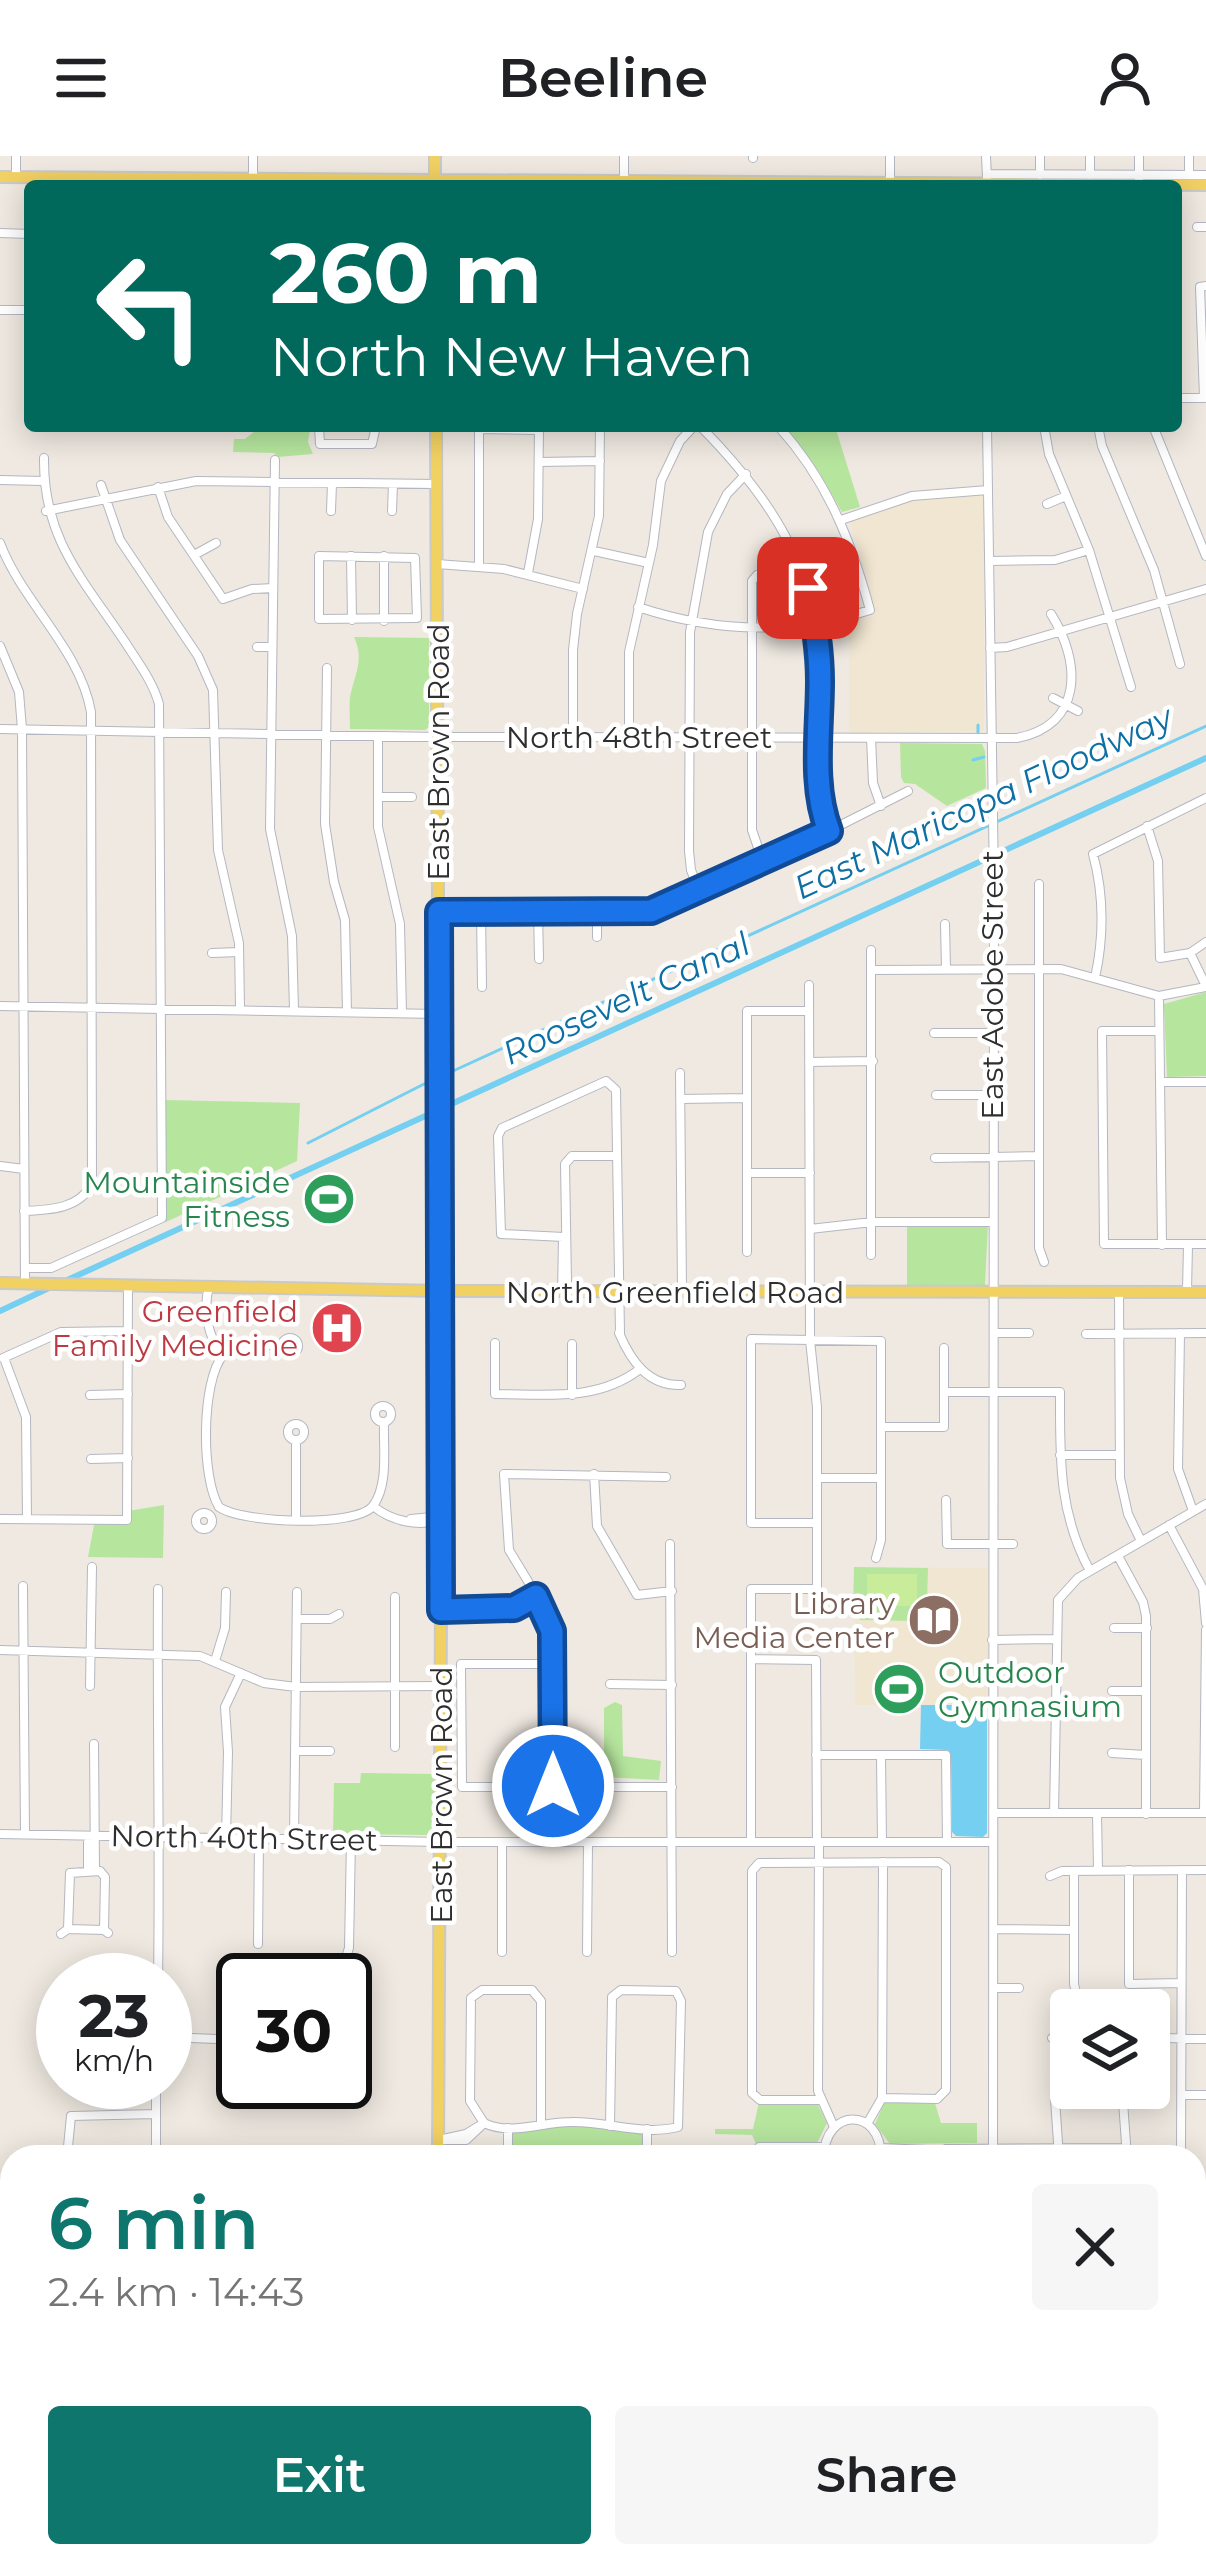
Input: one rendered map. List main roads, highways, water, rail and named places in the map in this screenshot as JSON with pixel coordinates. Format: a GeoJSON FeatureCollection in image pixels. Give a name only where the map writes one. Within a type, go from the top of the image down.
{"type":"FeatureCollection","features":[{"type":"Feature","properties":{"kind":"main road"},"geometry":{"type":"LineString","coordinates":[[0,177],[82,180]]}},
{"type":"Feature","properties":{"kind":"main road"},"geometry":{"type":"LineString","coordinates":[[227,180],[298,180]]}},
{"type":"Feature","properties":{"kind":"main road","name":"East Brown Road"},"geometry":{"type":"LineString","coordinates":[[436,432],[441,1108],[439,2145]]}},
{"type":"Feature","properties":{"kind":"main road","name":"North Greenfield Road"},"geometry":{"type":"LineString","coordinates":[[0,1283],[562,1292],[1206,1292]]}},
{"type":"Feature","properties":{"kind":"water"},"geometry":{"type":"Polygon","coordinates":[[[921,1705],[987,1705],[987,1833],[983,1837],[952,1832],[951,1757],[948,1750],[920,1749],[921,1705]]]}},
{"type":"Feature","properties":{"kind":"waterway"},"geometry":{"type":"LineString","coordinates":[[978,725],[978,734]]}},
{"type":"Feature","properties":{"kind":"waterway","name":"East Maricopa Floodway"},"geometry":{"type":"LineString","coordinates":[[453,1071],[1206,726]]}},
{"type":"Feature","properties":{"kind":"waterway"},"geometry":{"type":"LineString","coordinates":[[973,760],[984,757]]}},
{"type":"Feature","properties":{"kind":"waterway","name":"Roosevelt Canal"},"geometry":{"type":"LineString","coordinates":[[63,1282],[1206,758]]}},
{"type":"Feature","properties":{"kind":"waterway","name":"East Maricopa Floodway"},"geometry":{"type":"LineString","coordinates":[[308,1143],[426,1083]]}},
{"type":"Feature","properties":{"kind":"waterway","name":"Roosevelt Canal"},"geometry":{"type":"LineString","coordinates":[[0,1311],[51,1287]]}},
{"type":"Feature","properties":{"kind":"place","name":"Mountainside Fitness"},"geometry":{"type":"Point","coordinates":[329,1199]}},
{"type":"Feature","properties":{"kind":"place","name":"Greenfield Family Medicine"},"geometry":{"type":"Point","coordinates":[337,1328]}},
{"type":"Feature","properties":{"kind":"place","name":"Library Media Center"},"geometry":{"type":"Point","coordinates":[934,1620]}},
{"type":"Feature","properties":{"kind":"place","name":"Outdoor Gymnasium"},"geometry":{"type":"Point","coordinates":[899,1689]}}]}
